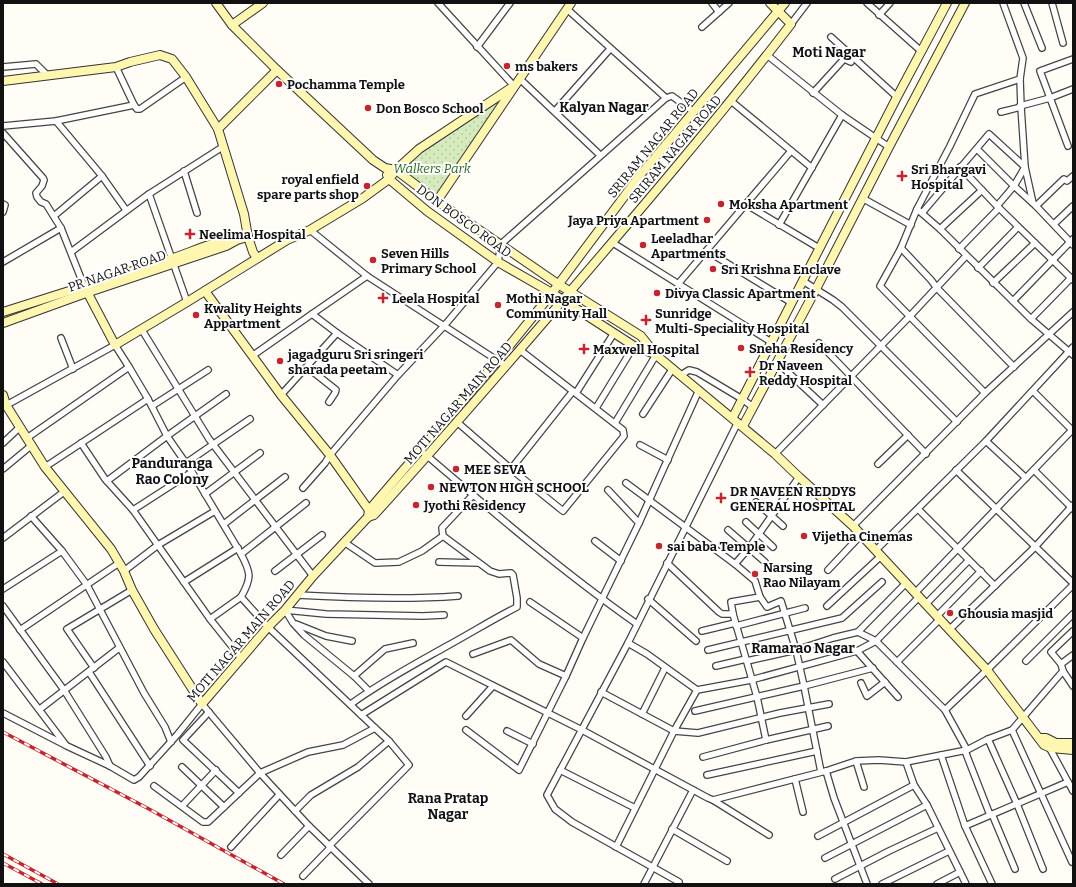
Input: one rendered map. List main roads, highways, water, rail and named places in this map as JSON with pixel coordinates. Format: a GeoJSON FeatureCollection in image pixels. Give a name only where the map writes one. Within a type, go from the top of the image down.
{"type":"FeatureCollection","features":[{"type":"Feature","properties":{"kind":"railway"},"geometry":{"type":"LineString","coordinates":[[3,732],[149,809],[284,884]]}},
{"type":"Feature","properties":{"kind":"railway"},"geometry":{"type":"LineString","coordinates":[[3,854],[58,884]]}},
{"type":"Feature","properties":{"kind":"railway"},"geometry":{"type":"LineString","coordinates":[[3,863],[42,884]]}},
{"type":"Feature","properties":{"kind":"place","name":"ms bakers"},"geometry":{"type":"Point","coordinates":[507,66]}},
{"type":"Feature","properties":{"kind":"place","name":"Pochamma Temple"},"geometry":{"type":"Point","coordinates":[279,84]}},
{"type":"Feature","properties":{"kind":"place","name":"Don Bosco School"},"geometry":{"type":"Point","coordinates":[368,108]}},
{"type":"Feature","properties":{"kind":"place","name":"Sri Bhargavi Hospital"},"geometry":{"type":"Point","coordinates":[902,176]}},
{"type":"Feature","properties":{"kind":"place","name":"royal enfield spare parts shop"},"geometry":{"type":"Point","coordinates":[367,186]}},
{"type":"Feature","properties":{"kind":"place","name":"Moksha Apartment"},"geometry":{"type":"Point","coordinates":[721,204]}},
{"type":"Feature","properties":{"kind":"place","name":"Jaya Priya Apartment"},"geometry":{"type":"Point","coordinates":[707,220]}},
{"type":"Feature","properties":{"kind":"place","name":"Neelima Hospital"},"geometry":{"type":"Point","coordinates":[190,234]}},
{"type":"Feature","properties":{"kind":"place","name":"Leeladhar Apartments"},"geometry":{"type":"Point","coordinates":[643,245]}},
{"type":"Feature","properties":{"kind":"place","name":"Seven Hills Primary School"},"geometry":{"type":"Point","coordinates":[373,260]}},
{"type":"Feature","properties":{"kind":"place","name":"Sri Krishna Enclave"},"geometry":{"type":"Point","coordinates":[713,269]}},
{"type":"Feature","properties":{"kind":"place","name":"Divya Classic Apartment"},"geometry":{"type":"Point","coordinates":[657,293]}},
{"type":"Feature","properties":{"kind":"place","name":"Leela Hospital"},"geometry":{"type":"Point","coordinates":[383,298]}},
{"type":"Feature","properties":{"kind":"place","name":"Mothi Nagar Community Hall"},"geometry":{"type":"Point","coordinates":[498,305]}},
{"type":"Feature","properties":{"kind":"place","name":"Kwality Heights Appartment"},"geometry":{"type":"Point","coordinates":[196,315]}},
{"type":"Feature","properties":{"kind":"place","name":"Sunridge Multi-Speciality Hospital"},"geometry":{"type":"Point","coordinates":[646,320]}},
{"type":"Feature","properties":{"kind":"place","name":"Sneha Residency"},"geometry":{"type":"Point","coordinates":[741,348]}},
{"type":"Feature","properties":{"kind":"place","name":"Maxwell Hospital"},"geometry":{"type":"Point","coordinates":[584,349]}},
{"type":"Feature","properties":{"kind":"place","name":"jagadguru Sri sringeri sharada peetam"},"geometry":{"type":"Point","coordinates":[280,361]}},
{"type":"Feature","properties":{"kind":"place","name":"Dr Naveen Reddy Hospital"},"geometry":{"type":"Point","coordinates":[750,372]}},
{"type":"Feature","properties":{"kind":"place","name":"MEE SEVA"},"geometry":{"type":"Point","coordinates":[456,469]}},
{"type":"Feature","properties":{"kind":"place","name":"NEWTON HIGH SCHOOL"},"geometry":{"type":"Point","coordinates":[431,487]}},
{"type":"Feature","properties":{"kind":"place","name":"DR NAVEEN REDDYS GENERAL HOSPITAL"},"geometry":{"type":"Point","coordinates":[721,498]}},
{"type":"Feature","properties":{"kind":"place","name":"Jyothi Residency"},"geometry":{"type":"Point","coordinates":[416,505]}},
{"type":"Feature","properties":{"kind":"place","name":"Vijetha Cinemas"},"geometry":{"type":"Point","coordinates":[804,536]}},
{"type":"Feature","properties":{"kind":"place","name":"sai baba Temple"},"geometry":{"type":"Point","coordinates":[659,546]}},
{"type":"Feature","properties":{"kind":"place","name":"Narsing Rao Nilayam"},"geometry":{"type":"Point","coordinates":[755,574]}},
{"type":"Feature","properties":{"kind":"place","name":"Ghousia masjid"},"geometry":{"type":"Point","coordinates":[950,613]}},
{"type":"Feature","properties":{"kind":"district","name":"Moti Nagar"},"geometry":{"type":"Point","coordinates":[829,52]}},
{"type":"Feature","properties":{"kind":"district","name":"Kalyan Nagar"},"geometry":{"type":"Point","coordinates":[604,107]}},
{"type":"Feature","properties":{"kind":"district","name":"Panduranga Rao Colony"},"geometry":{"type":"Point","coordinates":[172,472]}},
{"type":"Feature","properties":{"kind":"district","name":"Ramarao Nagar"},"geometry":{"type":"Point","coordinates":[803,648]}},
{"type":"Feature","properties":{"kind":"district","name":"Rana Pratap Nagar"},"geometry":{"type":"Point","coordinates":[448,806]}},
{"type":"Feature","properties":{"kind":"park label","name":"Walkers Park"},"geometry":{"type":"Point","coordinates":[432,168]}}]}
